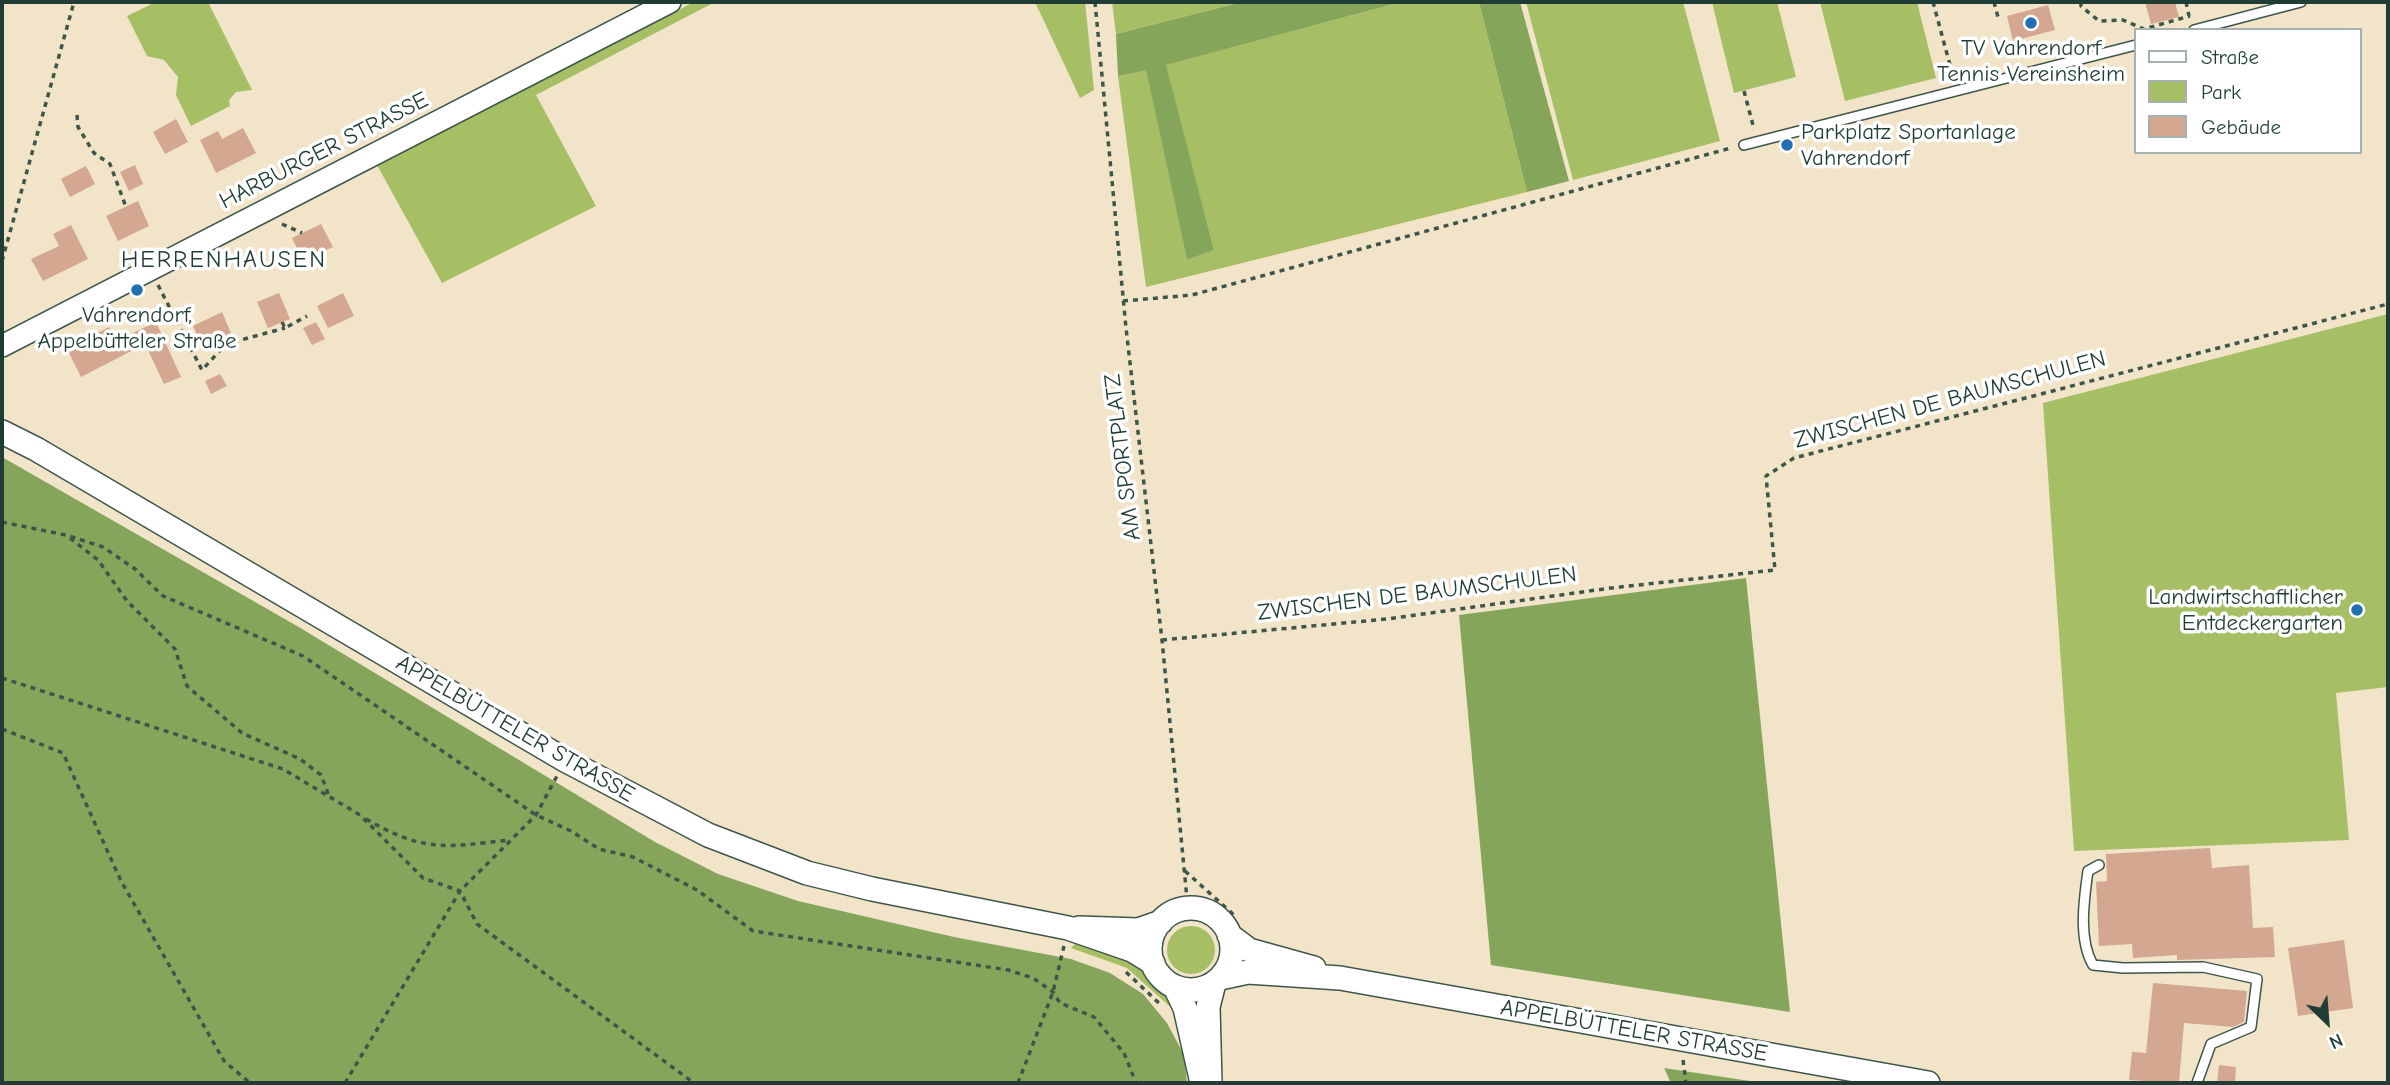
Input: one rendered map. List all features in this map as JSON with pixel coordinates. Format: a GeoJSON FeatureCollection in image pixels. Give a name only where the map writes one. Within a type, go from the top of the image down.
{"type":"FeatureCollection","features":[{"type":"Feature","properties":{"kind":"main road","name":"APPELBÜTTELER STRASSE"},"geometry":{"type":"LineString","coordinates":[[2,432],[36,449],[565,761],[708,835],[794,869],[1066,938],[1132,950],[1153,963]]}},
{"type":"Feature","properties":{"kind":"main road"},"geometry":{"type":"LineString","coordinates":[[1210,1083],[1208,1007],[1217,981],[1231,956],[1234,927],[1213,915],[1188,909],[1173,913],[1161,922],[1152,938],[1153,963],[1160,976],[1175,987],[1194,990],[1217,981]]}},
{"type":"Feature","properties":{"kind":"main road","name":"APPELBÜTTELER STRASSE"},"geometry":{"type":"LineString","coordinates":[[1066,938],[1138,930],[1161,922]]}},
{"type":"Feature","properties":{"kind":"main road","name":"APPELBÜTTELER STRASSE"},"geometry":{"type":"LineString","coordinates":[[1234,927],[1249,950],[1279,956],[1340,978]]}},
{"type":"Feature","properties":{"kind":"main road","name":"APPELBÜTTELER STRASSE"},"geometry":{"type":"LineString","coordinates":[[1217,981],[1248,972],[1340,978],[1928,1083]]}},
{"type":"Feature","properties":{"kind":"main road"},"geometry":{"type":"LineString","coordinates":[[1175,987],[1185,1008],[1202,1083]]}},
{"type":"Feature","properties":{"kind":"street","name":"HARBURGER STRASSE"},"geometry":{"type":"LineString","coordinates":[[2,346],[670,2]]}},
{"type":"Feature","properties":{"kind":"lane"},"geometry":{"type":"LineString","coordinates":[[2202,28],[2301,2]]}},
{"type":"Feature","properties":{"kind":"lane"},"geometry":{"type":"LineString","coordinates":[[1744,145],[2134,45]]}},
{"type":"Feature","properties":{"kind":"lane"},"geometry":{"type":"LineString","coordinates":[[2099,866],[2088,871],[2084,898],[2086,953],[2093,965],[2123,968],[2203,967],[2257,979],[2252,1027],[2211,1044],[2197,1083]]}},
{"type":"Feature","properties":{"kind":"path"},"geometry":{"type":"LineString","coordinates":[[2,261],[74,2]]}},
{"type":"Feature","properties":{"kind":"path","name":"AM SPORTPLATZ"},"geometry":{"type":"LineString","coordinates":[[1095,2],[1123,301],[1162,640],[1188,909]]}},
{"type":"Feature","properties":{"kind":"path"},"geometry":{"type":"LineString","coordinates":[[1933,2],[1956,89]]}},
{"type":"Feature","properties":{"kind":"path"},"geometry":{"type":"LineString","coordinates":[[1994,2],[1999,21]]}},
{"type":"Feature","properties":{"kind":"path"},"geometry":{"type":"LineString","coordinates":[[2081,2],[2081,6],[2099,21],[2123,20],[2142,28]]}},
{"type":"Feature","properties":{"kind":"path"},"geometry":{"type":"LineString","coordinates":[[2186,2],[2189,16]]}},
{"type":"Feature","properties":{"kind":"path"},"geometry":{"type":"LineString","coordinates":[[2147,28],[2198,14]]}},
{"type":"Feature","properties":{"kind":"path"},"geometry":{"type":"LineString","coordinates":[[1744,90],[1757,141]]}},
{"type":"Feature","properties":{"kind":"path"},"geometry":{"type":"LineString","coordinates":[[77,115],[78,127],[94,153],[110,164],[126,207]]}},
{"type":"Feature","properties":{"kind":"path"},"geometry":{"type":"LineString","coordinates":[[1123,301],[1192,295],[1744,145]]}},
{"type":"Feature","properties":{"kind":"path"},"geometry":{"type":"LineString","coordinates":[[150,270],[202,370],[225,343],[285,328],[307,316]]}},
{"type":"Feature","properties":{"kind":"path","name":"ZWISCHEN DE BAUMSCHULEN"},"geometry":{"type":"LineString","coordinates":[[1162,640],[1387,620],[1611,588],[1775,570],[1766,476],[1794,458],[2388,304]]}},
{"type":"Feature","properties":{"kind":"path"},"geometry":{"type":"LineString","coordinates":[[282,322],[285,328]]}},
{"type":"Feature","properties":{"kind":"path"},"geometry":{"type":"LineString","coordinates":[[2,522],[66,534],[103,547],[135,569],[163,596],[303,656],[536,815],[571,831],[599,849],[633,857],[697,890],[753,931],[1008,970],[1033,978],[1053,992],[1060,1003],[1094,1017],[1124,1053],[1136,1083]]}},
{"type":"Feature","properties":{"kind":"path"},"geometry":{"type":"LineString","coordinates":[[66,534],[98,560],[127,601],[175,649],[187,685],[242,733],[300,759],[321,775],[330,797]]}},
{"type":"Feature","properties":{"kind":"path"},"geometry":{"type":"LineString","coordinates":[[2,678],[283,768],[397,837],[440,848],[511,839]]}},
{"type":"Feature","properties":{"kind":"path"},"geometry":{"type":"LineString","coordinates":[[2,729],[63,753],[121,881],[224,1061],[250,1083]]}},
{"type":"Feature","properties":{"kind":"path"},"geometry":{"type":"LineString","coordinates":[[345,1083],[460,891],[536,815],[565,761]]}},
{"type":"Feature","properties":{"kind":"path"},"geometry":{"type":"LineString","coordinates":[[360,816],[423,878],[460,891],[477,924],[694,1083]]}},
{"type":"Feature","properties":{"kind":"path"},"geometry":{"type":"LineString","coordinates":[[1183,869],[1234,927]]}},
{"type":"Feature","properties":{"kind":"path"},"geometry":{"type":"LineString","coordinates":[[1018,1083],[1053,992],[1066,938]]}},
{"type":"Feature","properties":{"kind":"path"},"geometry":{"type":"LineString","coordinates":[[1680,1040],[1686,1083]]}},
{"type":"Feature","properties":{"kind":"green space"},"geometry":{"type":"Polygon","coordinates":[[[156,2],[208,2],[252,90],[236,92],[229,100],[230,106],[191,126],[176,95],[178,77],[164,60],[147,56],[127,16],[156,2]]]}},
{"type":"Feature","properties":{"kind":"green space"},"geometry":{"type":"Polygon","coordinates":[[[694,2],[715,2],[536,95],[596,206],[442,283],[377,165],[694,2]]]}},
{"type":"Feature","properties":{"kind":"green space"},"geometry":{"type":"Polygon","coordinates":[[[1035,2],[1085,2],[1094,90],[1080,98],[1035,2]]]}},
{"type":"Feature","properties":{"kind":"green space"},"geometry":{"type":"Polygon","coordinates":[[[1112,2],[1242,2],[1116,34],[1112,2]]]}},
{"type":"Feature","properties":{"kind":"green space"},"geometry":{"type":"Polygon","coordinates":[[[1242,2],[1401,2],[1166,65],[1214,250],[1187,260],[1146,70],[1118,76],[1116,34],[1242,2]]]}},
{"type":"Feature","properties":{"kind":"green space"},"geometry":{"type":"Polygon","coordinates":[[[1401,2],[1479,2],[1527,192],[1146,287],[1118,76],[1146,69],[1187,260],[1214,250],[1165,65],[1401,2]]]}},
{"type":"Feature","properties":{"kind":"green space"},"geometry":{"type":"Polygon","coordinates":[[[1479,2],[1520,2],[1569,181],[1527,192],[1479,2]]]}},
{"type":"Feature","properties":{"kind":"green space"},"geometry":{"type":"Polygon","coordinates":[[[1526,2],[1683,2],[1720,141],[1573,180],[1526,2]]]}},
{"type":"Feature","properties":{"kind":"green space"},"geometry":{"type":"Polygon","coordinates":[[[1712,2],[1777,2],[1796,77],[1734,93],[1712,2]]]}},
{"type":"Feature","properties":{"kind":"green space"},"geometry":{"type":"Polygon","coordinates":[[[1820,2],[1917,2],[1936,78],[1845,101],[1820,2]]]}},
{"type":"Feature","properties":{"kind":"green space"},"geometry":{"type":"Polygon","coordinates":[[[2388,314],[2388,687],[2336,693],[2349,840],[2074,851],[2043,403],[2388,314]]]}},
{"type":"Feature","properties":{"kind":"green space"},"geometry":{"type":"Polygon","coordinates":[[[2,457],[297,626],[655,842],[718,874],[798,901],[954,937],[1071,959],[1110,973],[1143,994],[1167,1023],[1184,1055],[1187,1083],[2,1083],[2,457]]]}},
{"type":"Feature","properties":{"kind":"green space"},"geometry":{"type":"Polygon","coordinates":[[[1746,578],[1790,1012],[1491,965],[1459,615],[1746,578]]]}},
{"type":"Feature","properties":{"kind":"green space"},"geometry":{"type":"Polygon","coordinates":[[[1191,926],[1208,933],[1215,950],[1208,967],[1191,974],[1174,967],[1167,950],[1174,933],[1191,926]]]}},
{"type":"Feature","properties":{"kind":"green space"},"geometry":{"type":"Polygon","coordinates":[[[1077,942],[1122,957],[1149,974],[1169,997],[1176,1012],[1127,968],[1071,948],[1077,942]]]}},
{"type":"Feature","properties":{"kind":"green space"},"geometry":{"type":"Polygon","coordinates":[[[1664,1068],[1763,1083],[1671,1083],[1664,1068]]]}},
{"type":"Feature","properties":{"kind":"building"},"geometry":{"type":"Polygon","coordinates":[[[2145,2],[2175,2],[2179,17],[2151,24],[2145,2]]]}},
{"type":"Feature","properties":{"kind":"building","name":"TV Vahrendorf Tennis Vereinsheim"},"geometry":{"type":"Polygon","coordinates":[[[2048,5],[2055,30],[2013,41],[2007,16],[2048,5]]]}},
{"type":"Feature","properties":{"kind":"building"},"geometry":{"type":"Polygon","coordinates":[[[176,119],[188,142],[165,154],[153,132],[176,119]]]}},
{"type":"Feature","properties":{"kind":"building"},"geometry":{"type":"Polygon","coordinates":[[[243,128],[256,153],[216,173],[200,140],[218,131],[222,139],[243,128]]]}},
{"type":"Feature","properties":{"kind":"building"},"geometry":{"type":"Polygon","coordinates":[[[135,165],[143,184],[129,191],[120,172],[135,165]]]}},
{"type":"Feature","properties":{"kind":"building"},"geometry":{"type":"Polygon","coordinates":[[[86,166],[95,184],[70,197],[61,179],[86,166]]]}},
{"type":"Feature","properties":{"kind":"building"},"geometry":{"type":"Polygon","coordinates":[[[138,201],[149,226],[118,241],[106,216],[138,201]]]}},
{"type":"Feature","properties":{"kind":"building"},"geometry":{"type":"Polygon","coordinates":[[[321,224],[333,247],[303,261],[292,238],[321,224]]]}},
{"type":"Feature","properties":{"kind":"building"},"geometry":{"type":"Polygon","coordinates":[[[71,225],[88,259],[43,281],[31,259],[59,246],[53,234],[71,225]]]}},
{"type":"Feature","properties":{"kind":"building"},"geometry":{"type":"Polygon","coordinates":[[[279,293],[290,319],[268,328],[257,302],[279,293]]]}},
{"type":"Feature","properties":{"kind":"building"},"geometry":{"type":"Polygon","coordinates":[[[343,293],[354,316],[328,328],[317,306],[343,293]]]}},
{"type":"Feature","properties":{"kind":"building"},"geometry":{"type":"Polygon","coordinates":[[[222,312],[233,338],[204,351],[193,326],[222,312]]]}},
{"type":"Feature","properties":{"kind":"building"},"geometry":{"type":"Polygon","coordinates":[[[156,322],[181,377],[164,384],[145,344],[81,377],[67,349],[109,327],[116,341],[156,322]]]}},
{"type":"Feature","properties":{"kind":"building"},"geometry":{"type":"Polygon","coordinates":[[[316,322],[325,339],[312,345],[303,328],[316,322]]]}},
{"type":"Feature","properties":{"kind":"building"},"geometry":{"type":"Polygon","coordinates":[[[220,374],[227,386],[211,394],[205,381],[220,374]]]}},
{"type":"Feature","properties":{"kind":"building"},"geometry":{"type":"Polygon","coordinates":[[[2210,848],[2212,868],[2249,865],[2253,928],[2273,927],[2275,957],[2177,960],[2177,955],[2133,958],[2132,944],[2099,946],[2096,882],[2107,881],[2106,854],[2210,848]]]}},
{"type":"Feature","properties":{"kind":"building"},"geometry":{"type":"Polygon","coordinates":[[[2344,940],[2353,1008],[2298,1016],[2288,948],[2344,940]]]}},
{"type":"Feature","properties":{"kind":"building"},"geometry":{"type":"Polygon","coordinates":[[[2153,983],[2247,991],[2244,1022],[2233,1027],[2184,1023],[2179,1083],[2129,1080],[2132,1052],[2146,1053],[2153,983]]]}},
{"type":"Feature","properties":{"kind":"building"},"geometry":{"type":"Polygon","coordinates":[[[2219,1065],[2236,1067],[2235,1083],[2217,1083],[2219,1065]]]}},
{"type":"Feature","properties":{"kind":"place","name":"TV Vahrendorf Tennis Vereinsheim"},"geometry":{"type":"Point","coordinates":[2031,23]}},
{"type":"Feature","properties":{"kind":"place","name":"Parkplatz Sportanlage Vahrendorf"},"geometry":{"type":"Point","coordinates":[1787,145]}},
{"type":"Feature","properties":{"kind":"place","name":"Vahrendorf, Appelbütteler Straße"},"geometry":{"type":"Point","coordinates":[137,290]}},
{"type":"Feature","properties":{"kind":"place","name":"Landwirtschaftlicher Entdeckergarten"},"geometry":{"type":"Point","coordinates":[2357,610]}},
{"type":"Feature","properties":{"kind":"district","name":"HERRENHAUSEN"},"geometry":{"type":"Point","coordinates":[224,260]}}]}
